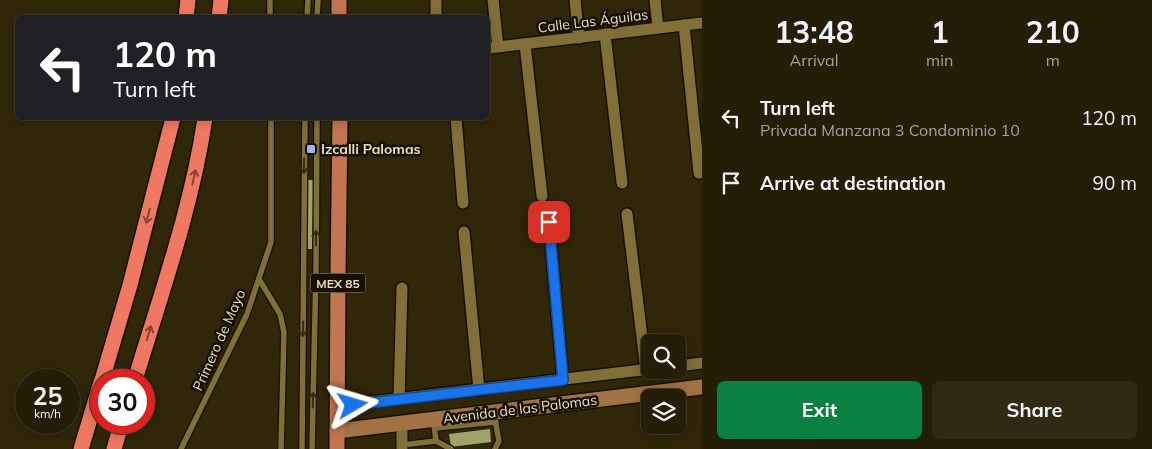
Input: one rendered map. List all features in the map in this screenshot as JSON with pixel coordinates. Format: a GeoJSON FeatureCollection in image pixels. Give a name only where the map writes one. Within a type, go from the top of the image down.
{"type":"FeatureCollection","features":[{"type":"Feature","properties":{"kind":"highway"},"geometry":{"type":"LineString","coordinates":[[186,15],[188,0]]}},
{"type":"Feature","properties":{"kind":"highway"},"geometry":{"type":"LineString","coordinates":[[219,15],[220,0]]}},
{"type":"Feature","properties":{"kind":"highway"},"geometry":{"type":"LineString","coordinates":[[106,369],[130,285],[171,120]]}},
{"type":"Feature","properties":{"kind":"highway"},"geometry":{"type":"LineString","coordinates":[[138,369],[194,181],[205,120]]}},
{"type":"Feature","properties":{"kind":"highway"},"geometry":{"type":"LineString","coordinates":[[81,449],[90,420]]}},
{"type":"Feature","properties":{"kind":"highway"},"geometry":{"type":"LineString","coordinates":[[114,449],[118,434]]}},
{"type":"Feature","properties":{"kind":"main road"},"geometry":{"type":"LineString","coordinates":[[339,0],[339,15]]}},
{"type":"Feature","properties":{"kind":"main road","name":"MEX 85"},"geometry":{"type":"LineString","coordinates":[[337,449],[340,120]]}},
{"type":"Feature","properties":{"kind":"main road","name":"Avenida de las Palomas"},"geometry":{"type":"LineString","coordinates":[[337,431],[402,423],[434,424],[495,417],[702,387]]}},
{"type":"Feature","properties":{"kind":"street"},"geometry":{"type":"LineString","coordinates":[[436,0],[436,15]]}},
{"type":"Feature","properties":{"kind":"street"},"geometry":{"type":"LineString","coordinates":[[493,0],[493,48]]}},
{"type":"Feature","properties":{"kind":"street"},"geometry":{"type":"LineString","coordinates":[[575,0],[579,38]]}},
{"type":"Feature","properties":{"kind":"street"},"geometry":{"type":"LineString","coordinates":[[655,0],[658,28]]}},
{"type":"Feature","properties":{"kind":"street","name":"Calle Las Águilas"},"geometry":{"type":"LineString","coordinates":[[493,48],[702,23]]}},
{"type":"Feature","properties":{"kind":"street"},"geometry":{"type":"LineString","coordinates":[[684,25],[699,172]]}},
{"type":"Feature","properties":{"kind":"street"},"geometry":{"type":"LineString","coordinates":[[605,34],[622,183]]}},
{"type":"Feature","properties":{"kind":"street"},"geometry":{"type":"LineString","coordinates":[[525,44],[542,196]]}},
{"type":"Feature","properties":{"kind":"street"},"geometry":{"type":"LineString","coordinates":[[456,120],[463,203]]}},
{"type":"Feature","properties":{"kind":"street"},"geometry":{"type":"LineString","coordinates":[[627,214],[643,334]]}},
{"type":"Feature","properties":{"kind":"street"},"geometry":{"type":"LineString","coordinates":[[549,222],[563,380]]}},
{"type":"Feature","properties":{"kind":"street"},"geometry":{"type":"LineString","coordinates":[[464,232],[479,390]]}},
{"type":"Feature","properties":{"kind":"street"},"geometry":{"type":"LineString","coordinates":[[399,399],[402,288]]}},
{"type":"Feature","properties":{"kind":"street"},"geometry":{"type":"LineString","coordinates":[[686,365],[702,363]]}},
{"type":"Feature","properties":{"kind":"street","name":"Avenida de las Palomas"},"geometry":{"type":"LineString","coordinates":[[337,406],[641,371]]}},
{"type":"Feature","properties":{"kind":"street"},"geometry":{"type":"LineString","coordinates":[[402,423],[402,447]]}},
{"type":"Feature","properties":{"kind":"lane"},"geometry":{"type":"LineString","coordinates":[[270,0],[270,15]]}},
{"type":"Feature","properties":{"kind":"lane"},"geometry":{"type":"LineString","coordinates":[[307,15],[308,0]]}},
{"type":"Feature","properties":{"kind":"lane"},"geometry":{"type":"LineString","coordinates":[[317,15],[318,0]]}},
{"type":"Feature","properties":{"kind":"lane","name":"Primero de Mayo"},"geometry":{"type":"LineString","coordinates":[[181,449],[247,314],[271,242],[271,120]]}},
{"type":"Feature","properties":{"kind":"lane"},"geometry":{"type":"LineString","coordinates":[[302,449],[305,120]]}},
{"type":"Feature","properties":{"kind":"lane"},"geometry":{"type":"LineString","coordinates":[[312,449],[317,120]]}},
{"type":"Feature","properties":{"kind":"lane"},"geometry":{"type":"LineString","coordinates":[[258,279],[280,314],[284,332],[281,449]]}},
{"type":"Feature","properties":{"kind":"lane"},"geometry":{"type":"LineString","coordinates":[[495,417],[499,441],[495,449]]}},
{"type":"Feature","properties":{"kind":"lane"},"geometry":{"type":"LineString","coordinates":[[434,424],[436,441]]}},
{"type":"Feature","properties":{"kind":"lane"},"geometry":{"type":"LineString","coordinates":[[402,447],[436,441],[451,449]]}},
{"type":"Feature","properties":{"kind":"building"},"geometry":{"type":"Polygon","coordinates":[[[305,180],[314,180],[312,249],[303,249],[305,180]]]}},
{"type":"Feature","properties":{"kind":"building"},"geometry":{"type":"Polygon","coordinates":[[[490,429],[491,442],[451,447],[449,434],[490,429]]]}},
{"type":"Feature","properties":{"kind":"place","name":"Izcalli Palomas"},"geometry":{"type":"Point","coordinates":[311,149]}},
{"type":"Feature","properties":{"kind":"route"},"geometry":{"type":"LineString","coordinates":[[353,405],[563,380],[549,222]]}}]}
